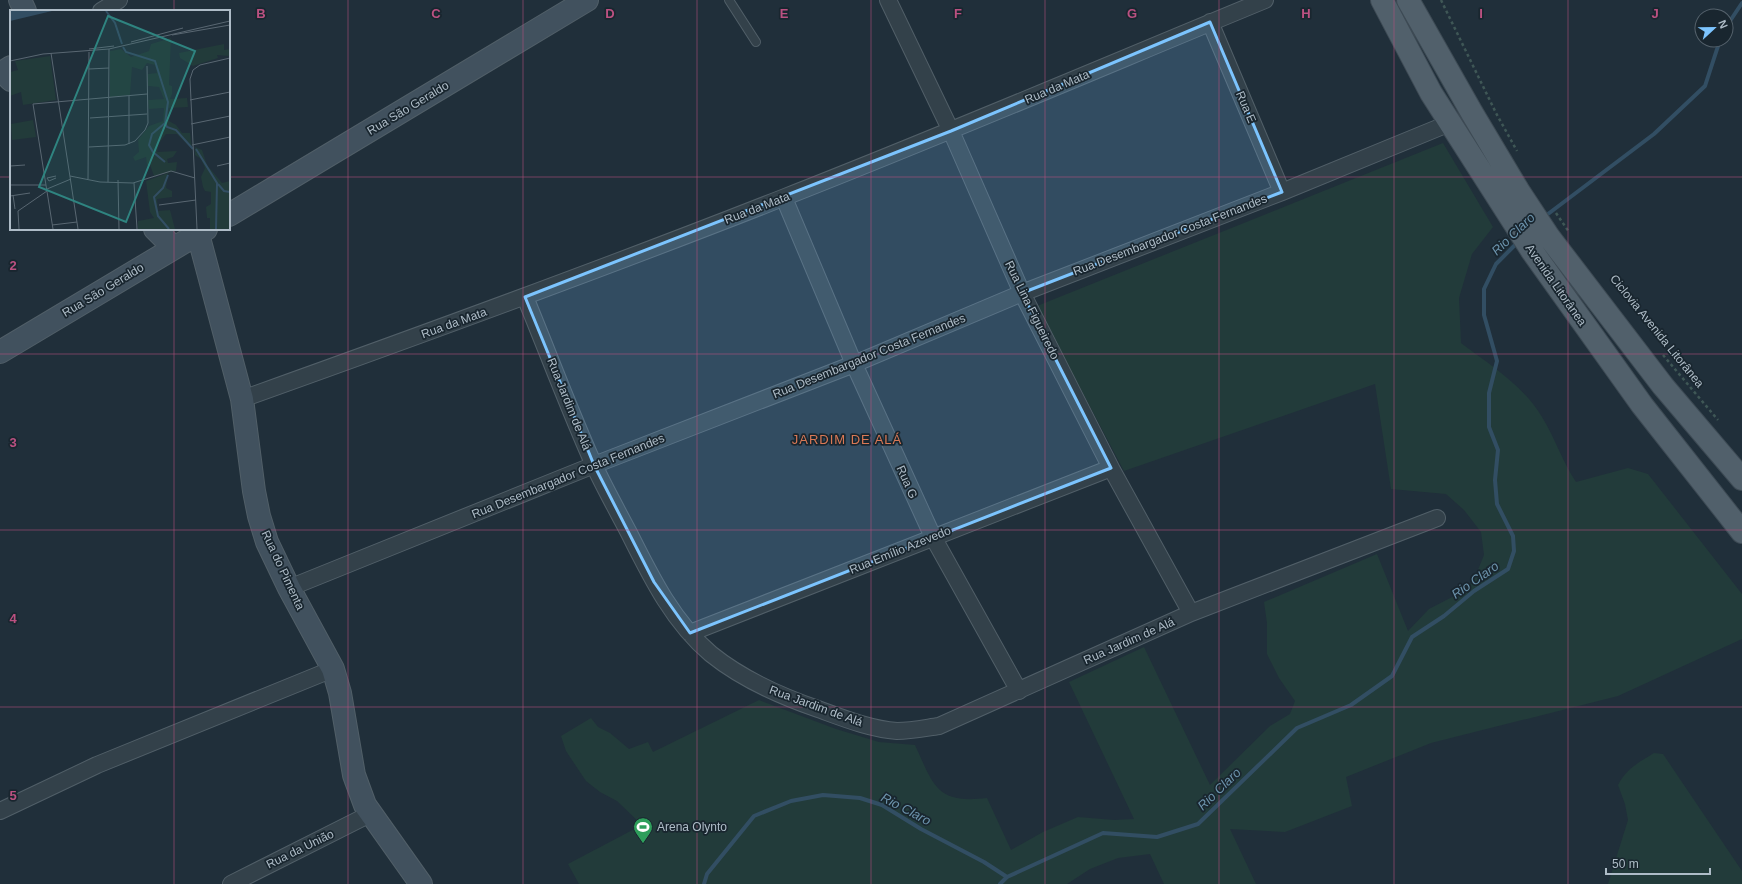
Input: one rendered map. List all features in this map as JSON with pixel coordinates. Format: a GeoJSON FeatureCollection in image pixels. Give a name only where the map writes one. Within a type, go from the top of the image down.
{"type":"FeatureCollection","features":[{"type":"Feature","properties":{"kind":"main road","name":"Avenida Litorânea"},"geometry":{"type":"LineString","coordinates":[[1382,0],[1431,93],[1532,251],[1642,405],[1742,532]]}},
{"type":"Feature","properties":{"kind":"main road","name":"Avenida Litorânea"},"geometry":{"type":"LineString","coordinates":[[1408,0],[1436,51],[1509,155],[1518,190],[1555,229],[1662,386],[1742,479]]}},
{"type":"Feature","properties":{"kind":"main road"},"geometry":{"type":"LineString","coordinates":[[1424,0],[1509,155]]}},
{"type":"Feature","properties":{"kind":"street"},"geometry":{"type":"LineString","coordinates":[[20,0],[25,10]]}},
{"type":"Feature","properties":{"kind":"street"},"geometry":{"type":"LineString","coordinates":[[103,10],[119,0]]}},
{"type":"Feature","properties":{"kind":"street","name":"Rua São Geraldo"},"geometry":{"type":"LineString","coordinates":[[230,214],[586,0]]}},
{"type":"Feature","properties":{"kind":"street","name":"Rua Lina Figueiredo"},"geometry":{"type":"LineString","coordinates":[[888,0],[951,131],[1022,293],[1111,468],[1191,613]]}},
{"type":"Feature","properties":{"kind":"street","name":"Rua da Mata"},"geometry":{"type":"LineString","coordinates":[[242,398],[525,297],[784,198],[951,131],[1265,0]]}},
{"type":"Feature","properties":{"kind":"street","name":"Rua E"},"geometry":{"type":"LineString","coordinates":[[1210,22],[1282,192]]}},
{"type":"Feature","properties":{"kind":"street","name":"Rua Desembargador Costa Fernandes"},"geometry":{"type":"LineString","coordinates":[[289,588],[594,465],[854,364],[1022,293],[1282,192],[1450,123]]}},
{"type":"Feature","properties":{"kind":"street","name":"Rua G"},"geometry":{"type":"LineString","coordinates":[[784,198],[854,364],[932,537],[1019,691]]}},
{"type":"Feature","properties":{"kind":"street"},"geometry":{"type":"LineString","coordinates":[[156,230],[174,248]]}},
{"type":"Feature","properties":{"kind":"street","name":"Rua São Geraldo"},"geometry":{"type":"LineString","coordinates":[[0,352],[202,232]]}},
{"type":"Feature","properties":{"kind":"street","name":"Rua do Pimenta"},"geometry":{"type":"LineString","coordinates":[[202,232],[242,398],[250,465],[259,516],[267,542],[289,588],[333,669],[340,693],[354,775],[370,814],[421,884]]}},
{"type":"Feature","properties":{"kind":"street","name":"Rua Jardim de Alá"},"geometry":{"type":"LineString","coordinates":[[525,297],[594,465],[654,582],[669,608],[690,633],[711,654],[742,675],[768,690],[802,704],[870,726],[896,730],[939,726],[1191,613],[1436,518]]}},
{"type":"Feature","properties":{"kind":"street","name":"Rua Emílio Azevedo"},"geometry":{"type":"LineString","coordinates":[[690,633],[1111,468]]}},
{"type":"Feature","properties":{"kind":"street"},"geometry":{"type":"LineString","coordinates":[[0,811],[97,765],[333,669]]}},
{"type":"Feature","properties":{"kind":"street","name":"Rua da União"},"geometry":{"type":"LineString","coordinates":[[230,884],[370,814]]}},
{"type":"Feature","properties":{"kind":"lane"},"geometry":{"type":"LineString","coordinates":[[729,0],[756,42]]}},
{"type":"Feature","properties":{"kind":"path"},"geometry":{"type":"LineString","coordinates":[[1441,0],[1496,113],[1509,155]]}},
{"type":"Feature","properties":{"kind":"path"},"geometry":{"type":"LineString","coordinates":[[1555,229],[1573,237]]}},
{"type":"Feature","properties":{"kind":"path","name":"Ciclovia Avenida Litorânea"},"geometry":{"type":"LineString","coordinates":[[1659,349],[1722,426]]}},
{"type":"Feature","properties":{"kind":"highlighted area"},"geometry":{"type":"Polygon","coordinates":[[[1210,22],[1282,192],[1022,293],[1111,468],[690,633],[654,582],[594,465],[525,297],[951,131],[1210,22]]]}},
{"type":"Feature","properties":{"kind":"green space"},"geometry":{"type":"Polygon","coordinates":[[[1443,143],[1493,227],[1472,254],[1459,298],[1461,343],[1505,376],[1525,395],[1547,425],[1576,482],[1628,468],[1648,474],[1742,594],[1742,639],[1618,696],[1431,743],[1346,777],[1352,806],[1285,832],[1230,829],[1256,884],[1164,884],[1150,854],[1118,858],[1090,869],[1067,884],[579,884],[568,864],[642,825],[617,801],[600,792],[586,781],[566,751],[561,736],[591,718],[598,727],[610,733],[629,749],[648,742],[653,752],[759,700],[836,729],[879,742],[915,745],[933,781],[939,789],[947,795],[957,798],[970,799],[987,798],[1011,850],[1043,832],[1078,817],[1114,820],[1134,819],[1069,682],[1144,647],[1210,785],[1270,726],[1290,714],[1295,701],[1279,678],[1267,654],[1267,623],[1264,602],[1377,554],[1408,631],[1429,609],[1458,594],[1473,582],[1484,555],[1481,532],[1464,510],[1446,494],[1391,489],[1375,384],[1124,471],[1037,306],[1443,143]]]}},
{"type":"Feature","properties":{"kind":"green space"},"geometry":{"type":"Polygon","coordinates":[[[1654,753],[1663,754],[1742,871],[1742,884],[1608,884],[1628,820],[1625,804],[1618,785],[1629,770],[1654,753]]]}},
{"type":"Feature","properties":{"kind":"waterway","name":"Rio Claro"},"geometry":{"type":"LineString","coordinates":[[1734,15],[1742,3]]}},
{"type":"Feature","properties":{"kind":"waterway","name":"Rio Claro"},"geometry":{"type":"LineString","coordinates":[[1544,217],[1654,134],[1705,86],[1717,48]]}},
{"type":"Feature","properties":{"kind":"waterway","name":"Rio Claro"},"geometry":{"type":"LineString","coordinates":[[1000,884],[1007,877],[1103,833],[1157,837],[1198,824],[1297,728],[1351,705],[1392,676],[1412,637],[1444,616],[1474,591],[1508,569],[1514,551],[1513,536],[1497,504],[1495,480],[1498,450],[1489,427],[1489,393],[1497,361],[1484,315],[1484,289],[1496,264],[1519,241]]}},
{"type":"Feature","properties":{"kind":"waterway","name":"Rio Claro"},"geometry":{"type":"LineString","coordinates":[[704,884],[707,874],[754,816],[791,801],[823,795],[860,798],[882,805],[921,829],[984,862],[1007,877]]}},
{"type":"Feature","properties":{"kind":"place","name":"Arena Olynto"},"geometry":{"type":"Point","coordinates":[643,844]}},
{"type":"Feature","properties":{"kind":"district","name":"JARDIM DE ALÁ"},"geometry":{"type":"Point","coordinates":[847,439]}}]}
